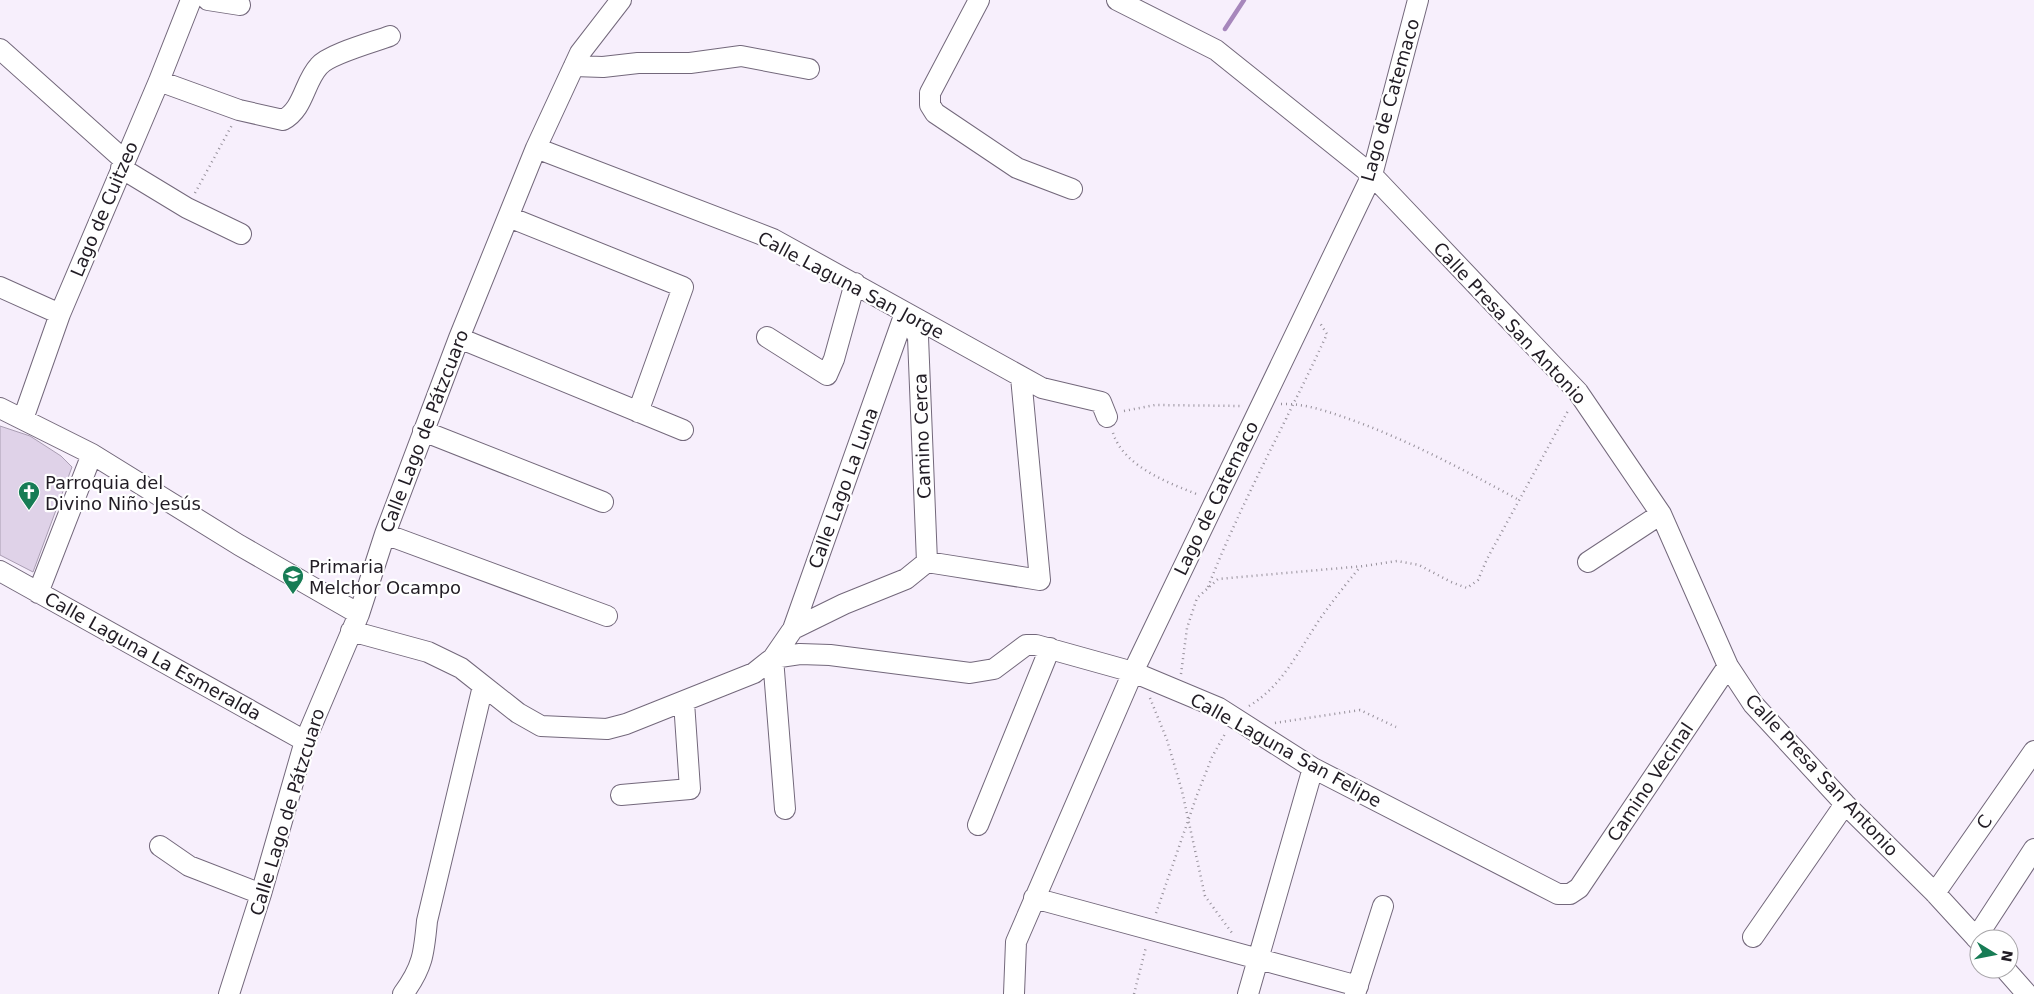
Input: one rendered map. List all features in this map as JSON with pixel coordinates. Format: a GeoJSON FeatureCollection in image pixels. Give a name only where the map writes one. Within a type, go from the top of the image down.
{"type":"FeatureCollection","features":[{"type":"Feature","properties":{"kind":"street","name":"Lago de Cuitzeo"},"geometry":{"type":"LineString","coordinates":[[23,419],[60,314],[159,81],[191,0]]}},
{"type":"Feature","properties":{"kind":"street"},"geometry":{"type":"LineString","coordinates":[[208,0],[240,5]]}},
{"type":"Feature","properties":{"kind":"street","name":"Calle Lago de Pátzcuaro"},"geometry":{"type":"LineString","coordinates":[[229,994],[261,894],[305,741],[355,622],[385,534],[459,338],[510,217],[536,148],[580,52],[621,0]]}},
{"type":"Feature","properties":{"kind":"street"},"geometry":{"type":"LineString","coordinates":[[979,0],[930,93],[930,105],[935,113],[1017,168],[1072,189]]}},
{"type":"Feature","properties":{"kind":"street","name":"Calle Presa San Antonio"},"geometry":{"type":"LineString","coordinates":[[1117,0],[1216,50],[1372,174],[1578,392],[1661,514],[1728,666],[1753,704],[1845,804],[1969,929]]}},
{"type":"Feature","properties":{"kind":"street","name":"Lago de Catemaco"},"geometry":{"type":"LineString","coordinates":[[1014,994],[1016,942],[1034,898],[1214,502],[1372,174],[1418,0]]}},
{"type":"Feature","properties":{"kind":"street"},"geometry":{"type":"LineString","coordinates":[[159,81],[239,110],[283,120],[291,116],[319,65],[343,52],[390,36]]}},
{"type":"Feature","properties":{"kind":"street"},"geometry":{"type":"LineString","coordinates":[[0,49],[123,164],[187,208],[241,234]]}},
{"type":"Feature","properties":{"kind":"street"},"geometry":{"type":"LineString","coordinates":[[574,66],[603,67],[638,63],[690,63],[741,56],[809,69]]}},
{"type":"Feature","properties":{"kind":"street","name":"Calle Laguna San Jorge"},"geometry":{"type":"LineString","coordinates":[[536,148],[773,239],[1042,388],[1101,402],[1107,417]]}},
{"type":"Feature","properties":{"kind":"street"},"geometry":{"type":"LineString","coordinates":[[510,217],[683,288],[638,412]]}},
{"type":"Feature","properties":{"kind":"street"},"geometry":{"type":"LineString","coordinates":[[767,337],[827,375],[834,359],[855,283]]}},
{"type":"Feature","properties":{"kind":"street"},"geometry":{"type":"LineString","coordinates":[[0,287],[60,314]]}},
{"type":"Feature","properties":{"kind":"street","name":"Camino Cerca"},"geometry":{"type":"LineString","coordinates":[[905,313],[918,337],[928,562]]}},
{"type":"Feature","properties":{"kind":"street","name":"Calle Lago La Luna"},"geometry":{"type":"LineString","coordinates":[[773,658],[793,629],[905,313]]}},
{"type":"Feature","properties":{"kind":"street"},"geometry":{"type":"LineString","coordinates":[[459,338],[683,430]]}},
{"type":"Feature","properties":{"kind":"street"},"geometry":{"type":"LineString","coordinates":[[793,629],[844,604],[906,579],[928,562],[1040,580],[1021,377]]}},
{"type":"Feature","properties":{"kind":"street","name":"Calle Laguna San Felipe"},"geometry":{"type":"LineString","coordinates":[[0,408],[92,454],[239,545],[355,622],[428,652],[460,668],[518,713],[541,726],[573,729],[607,729],[684,702],[754,673],[773,658],[800,654],[830,655],[970,673],[994,669],[1026,645],[1036,645],[1137,674],[1219,708],[1312,768],[1558,894],[1570,894]]}},
{"type":"Feature","properties":{"kind":"street"},"geometry":{"type":"LineString","coordinates":[[423,431],[603,502]]}},
{"type":"Feature","properties":{"kind":"street"},"geometry":{"type":"LineString","coordinates":[[38,593],[92,454]]}},
{"type":"Feature","properties":{"kind":"street"},"geometry":{"type":"LineString","coordinates":[[1588,562],[1661,514]]}},
{"type":"Feature","properties":{"kind":"street"},"geometry":{"type":"LineString","coordinates":[[385,534],[607,616]]}},
{"type":"Feature","properties":{"kind":"street","name":"Calle Laguna La Esmeralda"},"geometry":{"type":"LineString","coordinates":[[0,572],[305,741]]}},
{"type":"Feature","properties":{"kind":"street"},"geometry":{"type":"LineString","coordinates":[[978,826],[1050,648]]}},
{"type":"Feature","properties":{"kind":"street"},"geometry":{"type":"LineString","coordinates":[[773,658],[785,809]]}},
{"type":"Feature","properties":{"kind":"street","name":"Camino Vecinal"},"geometry":{"type":"LineString","coordinates":[[1570,894],[1579,888],[1728,666]]}},
{"type":"Feature","properties":{"kind":"street"},"geometry":{"type":"LineString","coordinates":[[403,994],[414,980],[425,954],[427,921],[483,686]]}},
{"type":"Feature","properties":{"kind":"street"},"geometry":{"type":"LineString","coordinates":[[620,795],[690,789],[684,702]]}},
{"type":"Feature","properties":{"kind":"street","name":"C"},"geometry":{"type":"LineString","coordinates":[[1935,893],[2034,751]]}},
{"type":"Feature","properties":{"kind":"street"},"geometry":{"type":"LineString","coordinates":[[1248,994],[1251,958],[1312,768]]}},
{"type":"Feature","properties":{"kind":"street"},"geometry":{"type":"LineString","coordinates":[[1753,937],[1845,804]]}},
{"type":"Feature","properties":{"kind":"street"},"geometry":{"type":"LineString","coordinates":[[160,846],[189,866],[261,894]]}},
{"type":"Feature","properties":{"kind":"street"},"geometry":{"type":"LineString","coordinates":[[1984,929],[2034,848]]}},
{"type":"Feature","properties":{"kind":"street"},"geometry":{"type":"LineString","coordinates":[[1034,898],[1251,958],[1356,990],[1383,906]]}},
{"type":"Feature","properties":{"kind":"street"},"geometry":{"type":"LineString","coordinates":[[2014,979],[2028,994]]}},
{"type":"Feature","properties":{"kind":"path"},"geometry":{"type":"LineString","coordinates":[[187,208],[239,110]]}},
{"type":"Feature","properties":{"kind":"path"},"geometry":{"type":"LineString","coordinates":[[1207,589],[1231,532],[1295,404],[1327,334],[1309,305]]}},
{"type":"Feature","properties":{"kind":"path"},"geometry":{"type":"LineString","coordinates":[[1179,691],[1187,628],[1197,598],[1218,578],[1360,567],[1397,560],[1418,565],[1450,582],[1467,588],[1478,580],[1578,392]]}},
{"type":"Feature","properties":{"kind":"path"},"geometry":{"type":"LineString","coordinates":[[1214,502],[1165,481],[1139,466],[1116,443],[1107,417],[1130,409],[1154,405],[1295,404],[1328,412],[1394,435],[1519,500]]}},
{"type":"Feature","properties":{"kind":"path"},"geometry":{"type":"LineString","coordinates":[[1134,994],[1150,930],[1212,757],[1234,718],[1265,696],[1288,669],[1321,617],[1360,567]]}},
{"type":"Feature","properties":{"kind":"path"},"geometry":{"type":"LineString","coordinates":[[1137,674],[1167,740],[1189,820],[1205,896],[1251,958]]}},
{"type":"Feature","properties":{"kind":"path"},"geometry":{"type":"LineString","coordinates":[[1253,730],[1272,724],[1360,710],[1396,727]]}},
{"type":"Feature","properties":{"kind":"building","name":"Parroquia del Divino Niño Jesús"},"geometry":{"type":"Polygon","coordinates":[[[0,426],[30,436],[61,456],[72,467],[33,572],[0,555],[0,426]]]}},
{"type":"Feature","properties":{"kind":"waterway","name":"Lago de Catemaco"},"geometry":{"type":"LineString","coordinates":[[1225,29],[1244,0]]}},
{"type":"Feature","properties":{"kind":"place","name":"Parroquia del Divino Niño Jesús"},"geometry":{"type":"Point","coordinates":[29,511]}},
{"type":"Feature","properties":{"kind":"place","name":"Primaria Melchor Ocampo"},"geometry":{"type":"Point","coordinates":[293,595]}}]}
